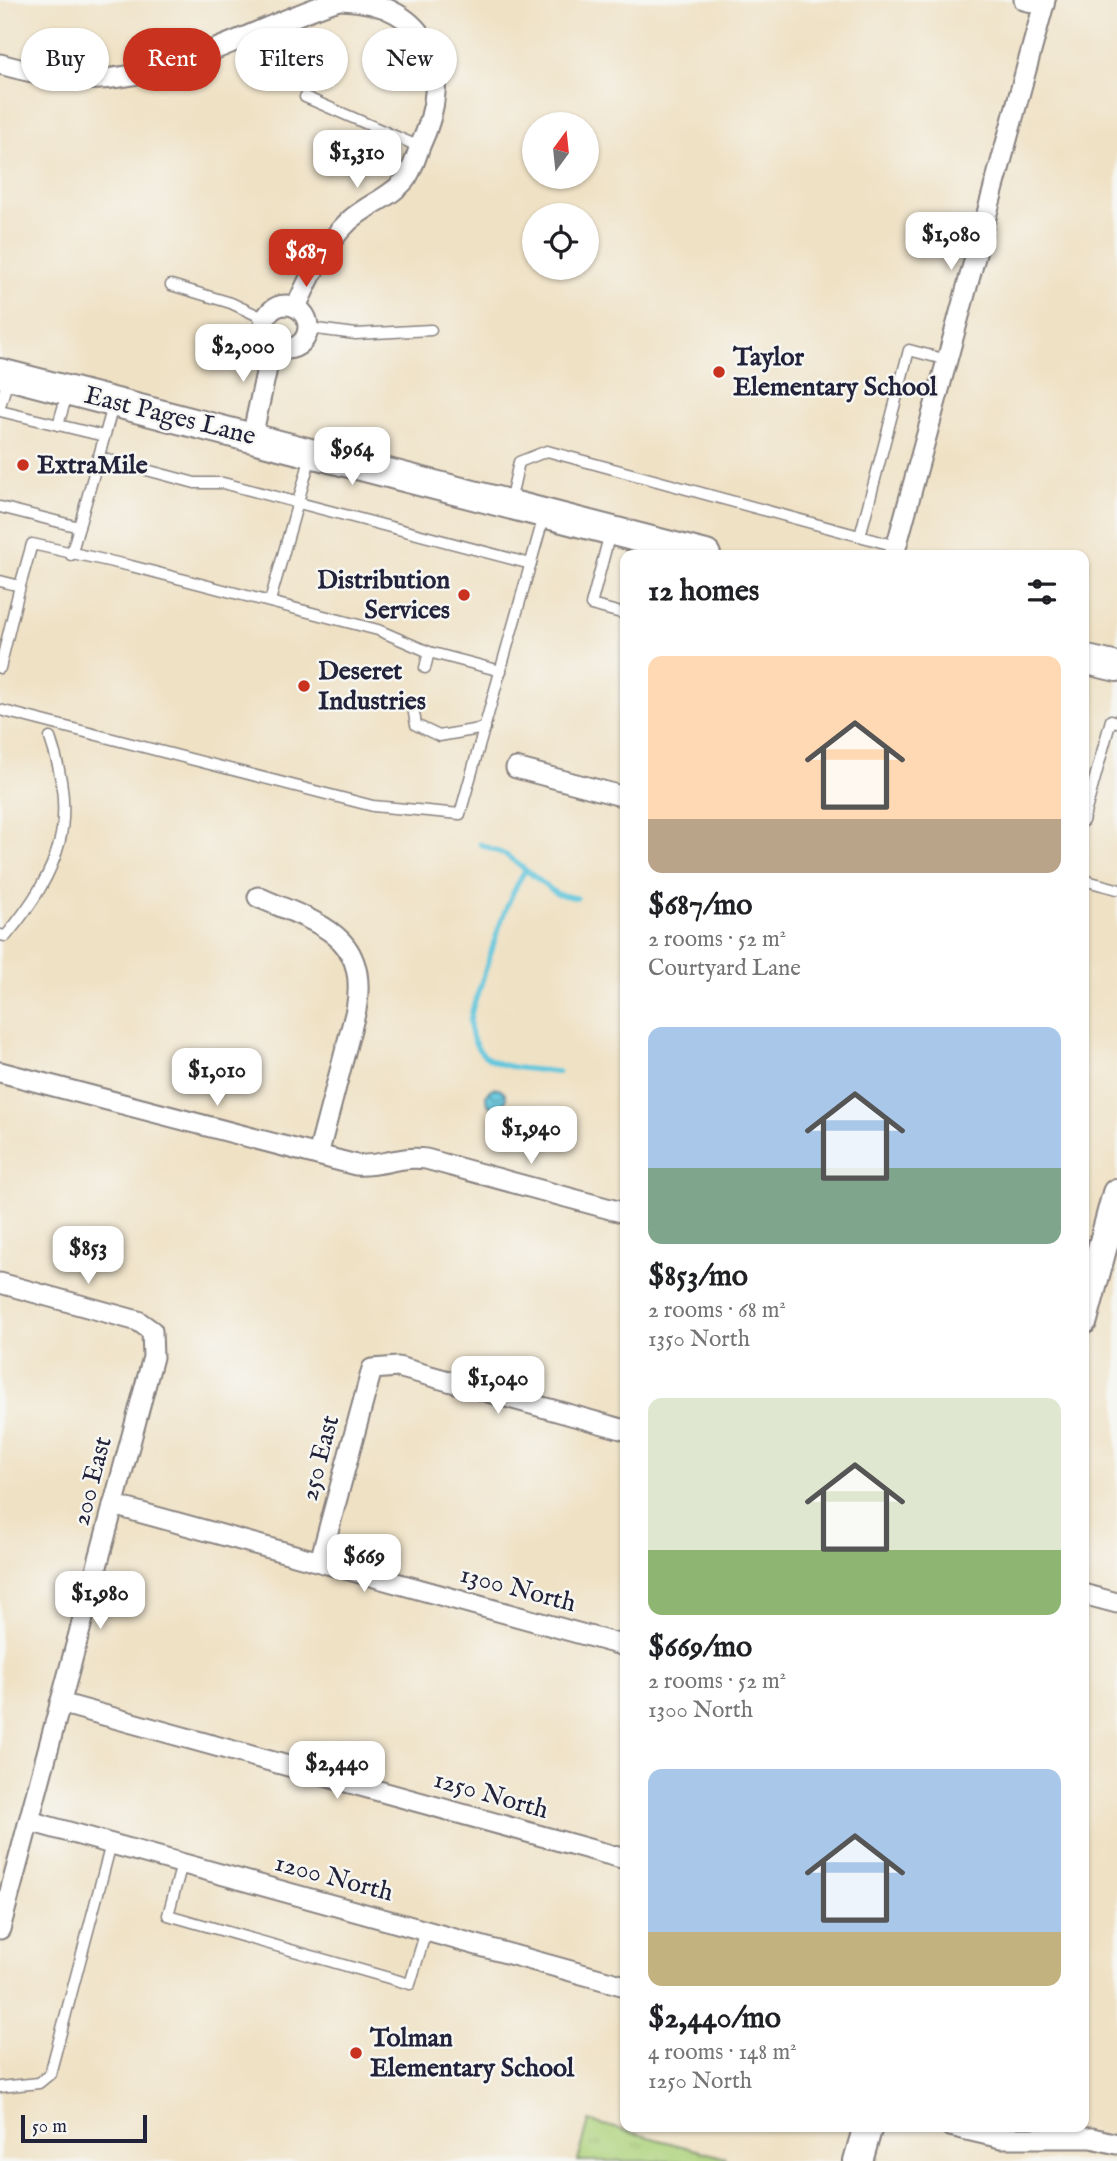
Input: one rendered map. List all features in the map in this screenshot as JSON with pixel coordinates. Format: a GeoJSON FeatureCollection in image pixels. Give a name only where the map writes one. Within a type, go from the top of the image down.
{"type":"FeatureCollection","features":[{"type":"Feature","properties":{"kind":"main road","name":"East Pages Lane"},"geometry":{"type":"LineString","coordinates":[[5,374],[687,550]]}},
{"type":"Feature","properties":{"kind":"main road"},"geometry":{"type":"LineString","coordinates":[[1089,660],[1117,667]]}},
{"type":"Feature","properties":{"kind":"main road"},"geometry":{"type":"LineString","coordinates":[[1089,1298],[1117,1193]]}},
{"type":"Feature","properties":{"kind":"main road"},"geometry":{"type":"LineString","coordinates":[[858,2161],[866,2132]]}},
{"type":"Feature","properties":{"kind":"street"},"geometry":{"type":"LineString","coordinates":[[0,64],[59,77],[86,79],[144,72],[340,0],[371,1],[397,12],[428,45],[437,77],[431,123],[404,181],[350,220],[323,250],[296,307]]}},
{"type":"Feature","properties":{"kind":"street"},"geometry":{"type":"LineString","coordinates":[[895,550],[1045,3],[1024,0]]}},
{"type":"Feature","properties":{"kind":"street"},"geometry":{"type":"LineString","coordinates":[[277,306],[296,307],[306,317],[308,328],[299,344],[291,348],[276,346],[266,336],[265,319],[277,306]]}},
{"type":"Feature","properties":{"kind":"street"},"geometry":{"type":"LineString","coordinates":[[252,437],[269,359],[276,346]]}},
{"type":"Feature","properties":{"kind":"street"},"geometry":{"type":"LineString","coordinates":[[516,768],[620,795]]}},
{"type":"Feature","properties":{"kind":"street"},"geometry":{"type":"LineString","coordinates":[[258,897],[335,935],[358,968],[356,1010],[318,1154]]}},
{"type":"Feature","properties":{"kind":"street"},"geometry":{"type":"LineString","coordinates":[[0,1072],[366,1166],[399,1157],[426,1158],[620,1212]]}},
{"type":"Feature","properties":{"kind":"street","name":"200 East"},"geometry":{"type":"LineString","coordinates":[[0,1283],[129,1318],[152,1331],[153,1357],[0,1929]]}},
{"type":"Feature","properties":{"kind":"street","name":"250 East"},"geometry":{"type":"LineString","coordinates":[[320,1562],[372,1369],[398,1367],[620,1429]]}},
{"type":"Feature","properties":{"kind":"street","name":"1300 North"},"geometry":{"type":"LineString","coordinates":[[113,1505],[620,1645]]}},
{"type":"Feature","properties":{"kind":"street"},"geometry":{"type":"LineString","coordinates":[[1089,1596],[1117,1603]]}},
{"type":"Feature","properties":{"kind":"street","name":"1250 North"},"geometry":{"type":"LineString","coordinates":[[60,1703],[620,1859]]}},
{"type":"Feature","properties":{"kind":"street","name":"1200 North"},"geometry":{"type":"LineString","coordinates":[[29,1821],[620,1985]]}},
{"type":"Feature","properties":{"kind":"street"},"geometry":{"type":"LineString","coordinates":[[976,2132],[1001,2138],[1092,2138],[1117,2144]]}},
{"type":"Feature","properties":{"kind":"lane"},"geometry":{"type":"LineString","coordinates":[[305,97],[420,148]]}},
{"type":"Feature","properties":{"kind":"lane"},"geometry":{"type":"LineString","coordinates":[[171,285],[231,303],[265,319]]}},
{"type":"Feature","properties":{"kind":"lane"},"geometry":{"type":"LineString","coordinates":[[308,328],[356,334],[431,330]]}},
{"type":"Feature","properties":{"kind":"lane"},"geometry":{"type":"LineString","coordinates":[[860,536],[909,350],[947,360]]}},
{"type":"Feature","properties":{"kind":"lane"},"geometry":{"type":"LineString","coordinates":[[5,374],[0,408],[104,436]]}},
{"type":"Feature","properties":{"kind":"lane"},"geometry":{"type":"LineString","coordinates":[[58,425],[68,390]]}},
{"type":"Feature","properties":{"kind":"lane"},"geometry":{"type":"LineString","coordinates":[[71,555],[114,402]]}},
{"type":"Feature","properties":{"kind":"lane"},"geometry":{"type":"LineString","coordinates":[[509,503],[519,462],[547,451],[860,536],[895,550]]}},
{"type":"Feature","properties":{"kind":"lane"},"geometry":{"type":"LineString","coordinates":[[270,601],[312,452]]}},
{"type":"Feature","properties":{"kind":"lane"},"geometry":{"type":"LineString","coordinates":[[98,457],[195,483],[223,483],[531,564]]}},
{"type":"Feature","properties":{"kind":"lane"},"geometry":{"type":"LineString","coordinates":[[0,507],[79,527]]}},
{"type":"Feature","properties":{"kind":"lane"},"geometry":{"type":"LineString","coordinates":[[0,710],[373,807],[460,814],[545,512]]}},
{"type":"Feature","properties":{"kind":"lane"},"geometry":{"type":"LineString","coordinates":[[611,530],[591,605],[620,613]]}},
{"type":"Feature","properties":{"kind":"lane"},"geometry":{"type":"LineString","coordinates":[[0,668],[32,544],[71,555],[131,565],[378,630],[429,652],[500,671]]}},
{"type":"Feature","properties":{"kind":"lane"},"geometry":{"type":"LineString","coordinates":[[0,581],[20,586]]}},
{"type":"Feature","properties":{"kind":"lane"},"geometry":{"type":"LineString","coordinates":[[425,668],[429,652]]}},
{"type":"Feature","properties":{"kind":"lane"},"geometry":{"type":"LineString","coordinates":[[414,713],[416,725],[439,736],[485,728]]}},
{"type":"Feature","properties":{"kind":"lane"},"geometry":{"type":"LineString","coordinates":[[1089,799],[1111,720],[1117,722]]}},
{"type":"Feature","properties":{"kind":"lane"},"geometry":{"type":"LineString","coordinates":[[0,935],[6,936],[37,897],[58,850],[65,808],[61,769],[50,738]]}},
{"type":"Feature","properties":{"kind":"lane"},"geometry":{"type":"LineString","coordinates":[[1089,882],[1117,889]]}},
{"type":"Feature","properties":{"kind":"lane"},"geometry":{"type":"LineString","coordinates":[[0,2087],[39,2083],[50,2074],[111,1844]]}},
{"type":"Feature","properties":{"kind":"lane"},"geometry":{"type":"LineString","coordinates":[[183,1864],[168,1915],[411,1984],[426,1931]]}},
{"type":"Feature","properties":{"kind":"green space"},"geometry":{"type":"Polygon","coordinates":[[[589,2121],[620,2129],[620,2132],[630,2132],[726,2158],[725,2161],[578,2161],[589,2121]]]}},
{"type":"Feature","properties":{"kind":"water"},"geometry":{"type":"Polygon","coordinates":[[[496,1088],[503,1091],[506,1098],[503,1105],[496,1108],[489,1105],[486,1098],[489,1091],[496,1088]]]}},
{"type":"Feature","properties":{"kind":"waterway"},"geometry":{"type":"LineString","coordinates":[[480,844],[506,855],[557,894],[577,898]]}},
{"type":"Feature","properties":{"kind":"waterway"},"geometry":{"type":"LineString","coordinates":[[525,871],[505,910],[495,938],[472,1012],[471,1031],[478,1049],[492,1061],[558,1072]]}},
{"type":"Feature","properties":{"kind":"place","name":"Taylor Elementary School"},"geometry":{"type":"Point","coordinates":[719,372]}},
{"type":"Feature","properties":{"kind":"place","name":"ExtraMile"},"geometry":{"type":"Point","coordinates":[23,465]}},
{"type":"Feature","properties":{"kind":"place","name":"Distribution Services"},"geometry":{"type":"Point","coordinates":[464,595]}},
{"type":"Feature","properties":{"kind":"place","name":"Deseret Industries"},"geometry":{"type":"Point","coordinates":[304,686]}},
{"type":"Feature","properties":{"kind":"place","name":"Tolman Elementary School"},"geometry":{"type":"Point","coordinates":[356,2053]}}]}
